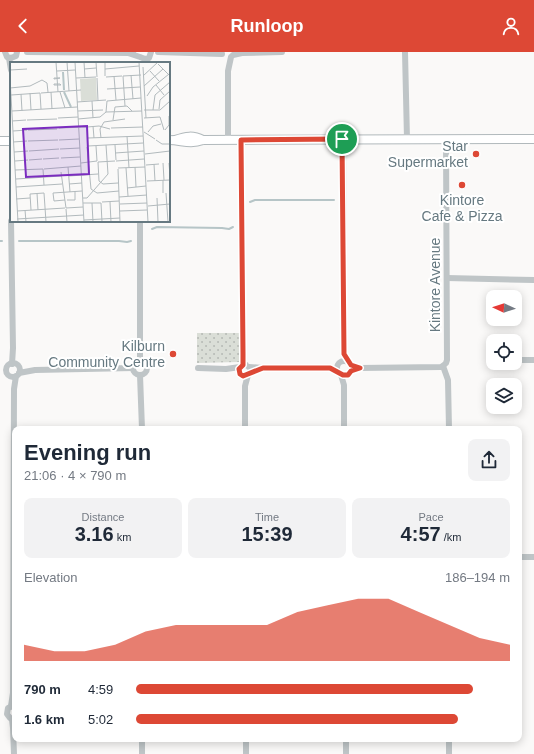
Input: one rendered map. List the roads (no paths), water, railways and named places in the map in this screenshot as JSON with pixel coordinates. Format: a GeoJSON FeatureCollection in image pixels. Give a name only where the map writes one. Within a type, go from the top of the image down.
{"type":"FeatureCollection","features":[{"type":"Feature","properties":{"kind":"main road"},"geometry":{"type":"LineString","coordinates":[[172,140],[196,142],[203,140],[534,139]]}},
{"type":"Feature","properties":{"kind":"street"},"geometry":{"type":"LineString","coordinates":[[9,56],[27,52],[130,53],[145,57],[159,52],[227,54],[241,52],[282,52]]}},
{"type":"Feature","properties":{"kind":"street"},"geometry":{"type":"LineString","coordinates":[[405,52],[407,139]]}},
{"type":"Feature","properties":{"kind":"street"},"geometry":{"type":"LineString","coordinates":[[227,54],[228,140]]}},
{"type":"Feature","properties":{"kind":"street"},"geometry":{"type":"LineString","coordinates":[[342,139],[344,426]]}},
{"type":"Feature","properties":{"kind":"street","name":"Kintore Avenue"},"geometry":{"type":"LineString","coordinates":[[446,139],[447,360],[443,366],[448,380],[449,426]]}},
{"type":"Feature","properties":{"kind":"street"},"geometry":{"type":"LineString","coordinates":[[241,140],[245,426]]}},
{"type":"Feature","properties":{"kind":"street"},"geometry":{"type":"LineString","coordinates":[[11,222],[13,348],[11,370],[14,389],[14,426]]}},
{"type":"Feature","properties":{"kind":"street"},"geometry":{"type":"LineString","coordinates":[[140,222],[140,362]]}},
{"type":"Feature","properties":{"kind":"street"},"geometry":{"type":"LineString","coordinates":[[447,278],[534,280]]}},
{"type":"Feature","properties":{"kind":"street"},"geometry":{"type":"LineString","coordinates":[[522,360],[534,360]]}},
{"type":"Feature","properties":{"kind":"street"},"geometry":{"type":"LineString","coordinates":[[140,362],[135,364],[134,368],[136,374],[140,375]]}},
{"type":"Feature","properties":{"kind":"street"},"geometry":{"type":"LineString","coordinates":[[140,362],[144,363],[147,368],[145,373],[140,375]]}},
{"type":"Feature","properties":{"kind":"street"},"geometry":{"type":"LineString","coordinates":[[198,368],[245,370],[263,368],[443,366]]}},
{"type":"Feature","properties":{"kind":"street"},"geometry":{"type":"LineString","coordinates":[[11,370],[134,368]]}},
{"type":"Feature","properties":{"kind":"street"},"geometry":{"type":"LineString","coordinates":[[140,375],[142,426]]}},
{"type":"Feature","properties":{"kind":"street"},"geometry":{"type":"LineString","coordinates":[[522,557],[534,557]]}},
{"type":"Feature","properties":{"kind":"street"},"geometry":{"type":"LineString","coordinates":[[0,712],[12,714]]}},
{"type":"Feature","properties":{"kind":"street"},"geometry":{"type":"LineString","coordinates":[[14,742],[14,754]]}},
{"type":"Feature","properties":{"kind":"street"},"geometry":{"type":"LineString","coordinates":[[142,742],[142,754]]}},
{"type":"Feature","properties":{"kind":"street"},"geometry":{"type":"LineString","coordinates":[[246,742],[246,754]]}},
{"type":"Feature","properties":{"kind":"street"},"geometry":{"type":"LineString","coordinates":[[346,742],[346,754]]}},
{"type":"Feature","properties":{"kind":"street"},"geometry":{"type":"LineString","coordinates":[[448,742],[449,754]]}},
{"type":"Feature","properties":{"kind":"waterway"},"geometry":{"type":"LineString","coordinates":[[250,202],[255,200],[334,200]]}},
{"type":"Feature","properties":{"kind":"waterway"},"geometry":{"type":"LineString","coordinates":[[152,229],[157,227],[229,229],[233,227]]}},
{"type":"Feature","properties":{"kind":"waterway"},"geometry":{"type":"LineString","coordinates":[[19,241],[131,241]]}},
{"type":"Feature","properties":{"kind":"place","name":"Star Supermarket"},"geometry":{"type":"Point","coordinates":[476,154]}},
{"type":"Feature","properties":{"kind":"place","name":"Kintore Cafe & Pizza"},"geometry":{"type":"Point","coordinates":[462,185]}},
{"type":"Feature","properties":{"kind":"place","name":"Kilburn Community Centre"},"geometry":{"type":"Point","coordinates":[173,354]}}]}
